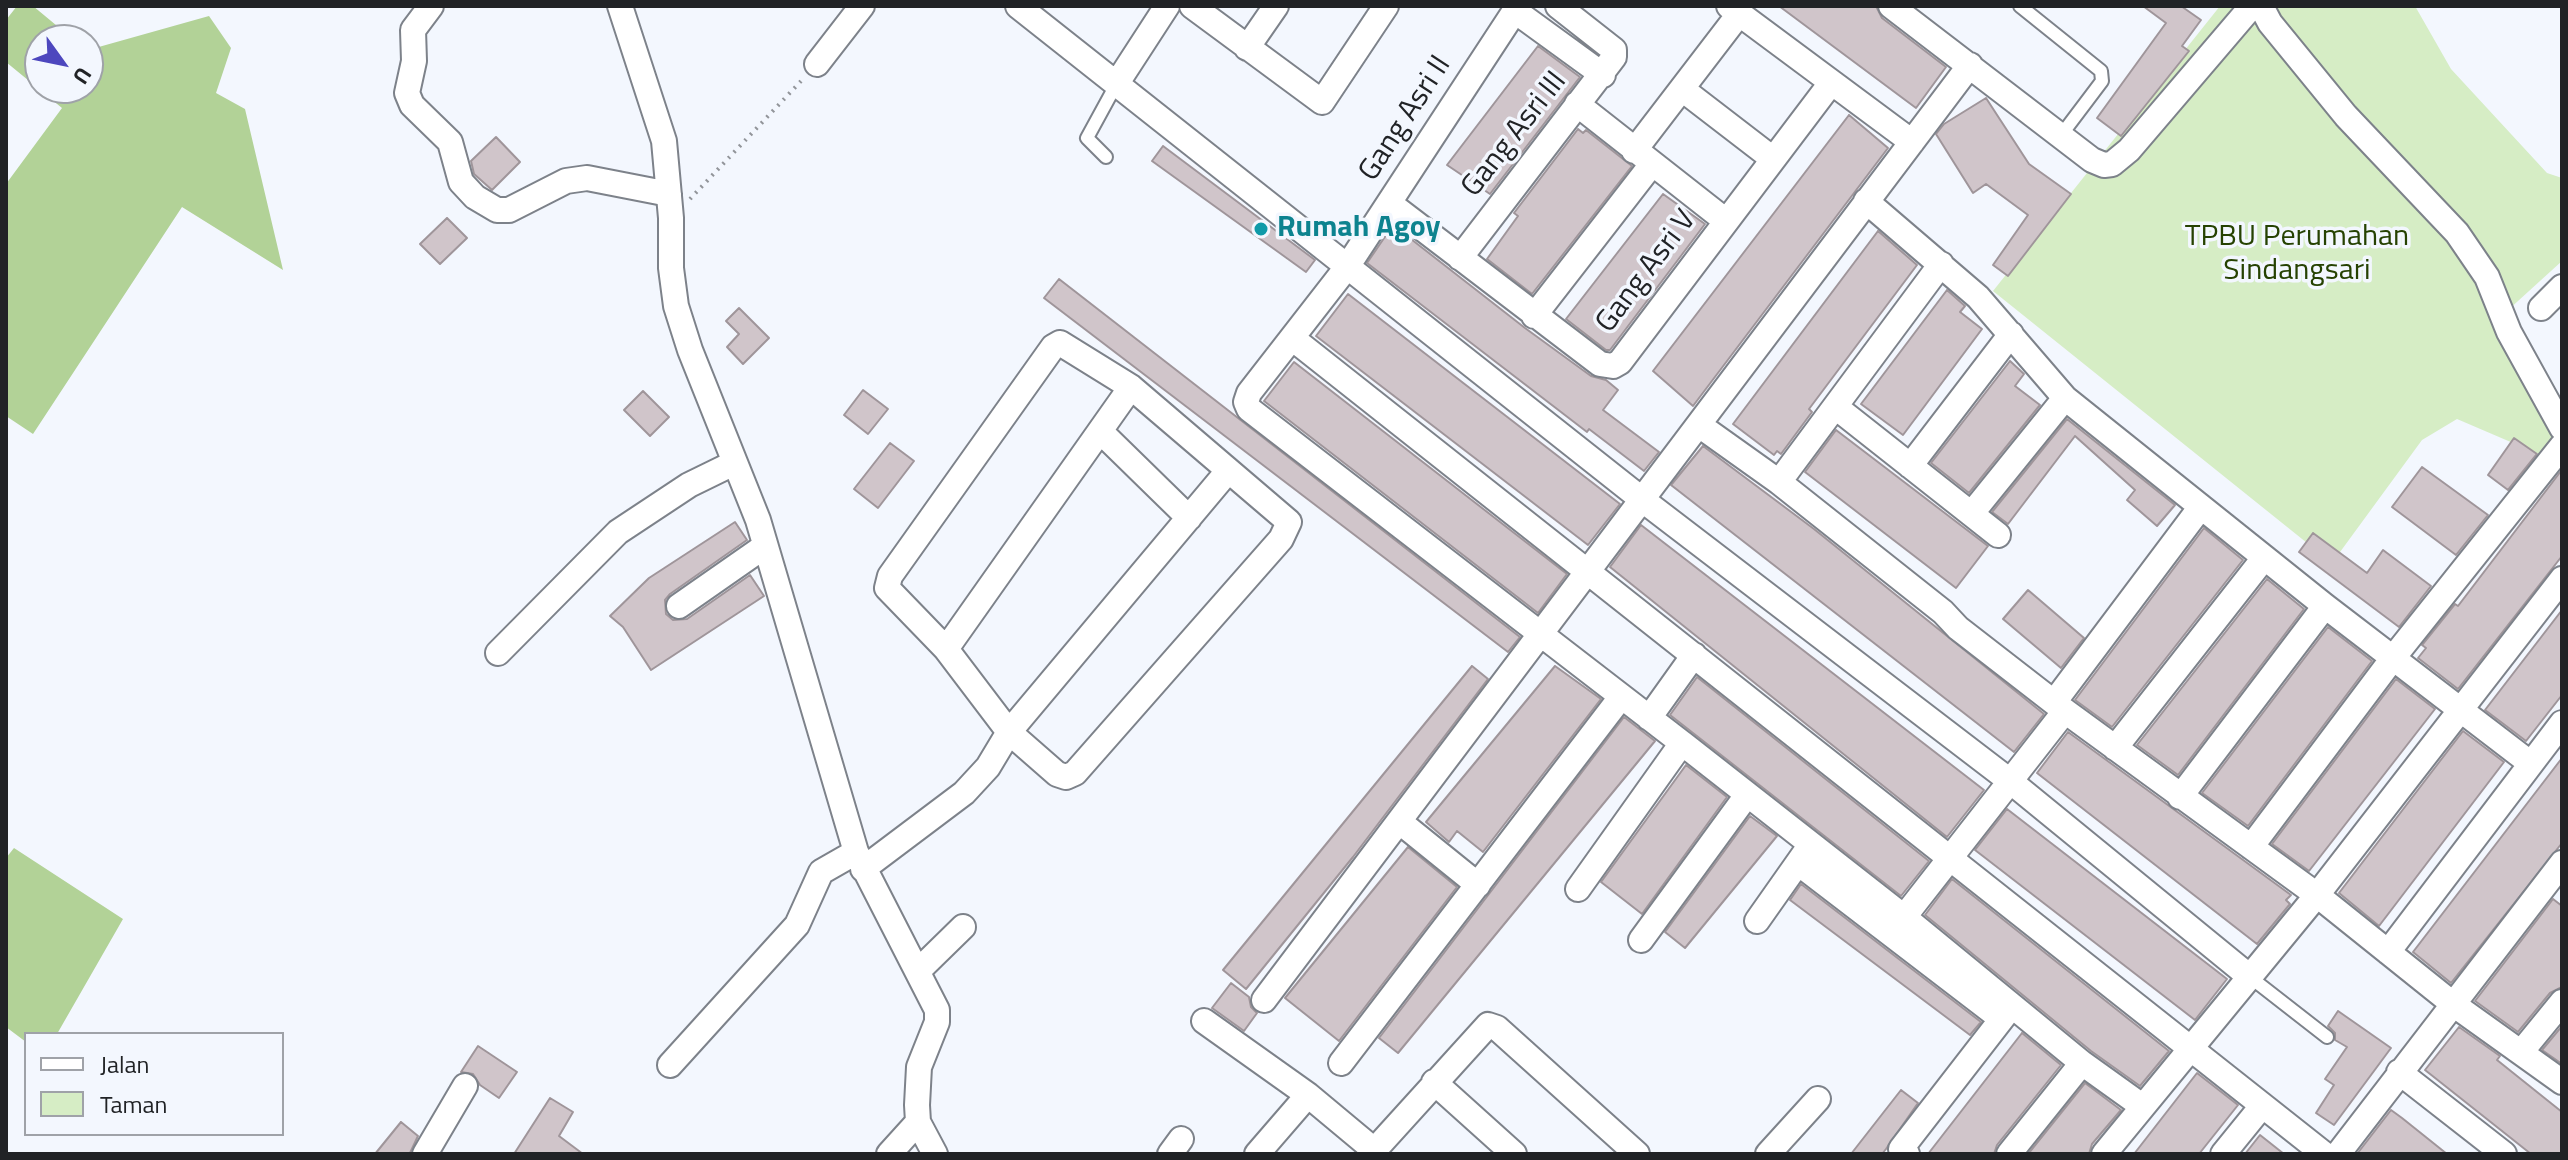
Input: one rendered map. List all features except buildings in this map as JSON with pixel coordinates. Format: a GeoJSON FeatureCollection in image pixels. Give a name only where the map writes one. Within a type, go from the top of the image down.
{"type":"FeatureCollection","features":[{"type":"Feature","properties":{"kind":"street"},"geometry":{"type":"LineString","coordinates":[[431,6],[413,30],[414,61],[407,93],[412,105],[450,142],[461,182],[475,197],[497,210],[509,210],[566,181],[587,178],[669,194]]}},
{"type":"Feature","properties":{"kind":"street"},"geometry":{"type":"LineString","coordinates":[[620,6],[664,141],[676,306],[765,546],[860,861],[931,992],[938,1016],[919,1067],[918,1122],[935,1154]]}},
{"type":"Feature","properties":{"kind":"street"},"geometry":{"type":"LineString","coordinates":[[817,64],[862,6]]}},
{"type":"Feature","properties":{"kind":"street"},"geometry":{"type":"LineString","coordinates":[[1018,6],[1644,501],[2010,781],[2250,977]]}},
{"type":"Feature","properties":{"kind":"street"},"geometry":{"type":"LineString","coordinates":[[1117,83],[1167,6]]}},
{"type":"Feature","properties":{"kind":"street"},"geometry":{"type":"LineString","coordinates":[[1192,6],[1322,102],[1327,99],[1386,6]]}},
{"type":"Feature","properties":{"kind":"street"},"geometry":{"type":"LineString","coordinates":[[1247,48],[1276,6]]}},
{"type":"Feature","properties":{"kind":"street","name":"Gang Asri III"},"geometry":{"type":"LineString","coordinates":[[1460,258],[1614,57],[1614,50],[1558,6]]}},
{"type":"Feature","properties":{"kind":"street"},"geometry":{"type":"LineString","coordinates":[[1891,6],[2092,160],[2112,164],[2129,150],[2252,6]]}},
{"type":"Feature","properties":{"kind":"street"},"geometry":{"type":"LineString","coordinates":[[2261,6],[2270,23],[2346,116],[2457,233],[2487,277],[2509,332],[2562,428]]}},
{"type":"Feature","properties":{"kind":"street"},"geometry":{"type":"LineString","coordinates":[[1517,8],[1603,75]]}},
{"type":"Feature","properties":{"kind":"street","name":"Gang Asri II"},"geometry":{"type":"LineString","coordinates":[[1517,8],[1347,267],[1249,393],[1246,402],[1249,409],[1540,635]]}},
{"type":"Feature","properties":{"kind":"street"},"geometry":{"type":"LineString","coordinates":[[1389,203],[1534,316],[1643,158],[1682,89],[1734,10],[1912,142]]}},
{"type":"Feature","properties":{"kind":"street"},"geometry":{"type":"LineString","coordinates":[[1264,1000],[1644,501],[1970,65]]}},
{"type":"Feature","properties":{"kind":"street","name":"Gang Asri V"},"geometry":{"type":"LineString","coordinates":[[1534,316],[1600,364],[1613,366],[1620,362],[1831,83]]}},
{"type":"Feature","properties":{"kind":"street"},"geometry":{"type":"LineString","coordinates":[[1682,89],[1773,159]]}},
{"type":"Feature","properties":{"kind":"street"},"geometry":{"type":"LineString","coordinates":[[1577,104],[1726,221]]}},
{"type":"Feature","properties":{"kind":"street"},"geometry":{"type":"LineString","coordinates":[[1866,201],[1978,297],[2065,398],[2200,508],[2530,763]]}},
{"type":"Feature","properties":{"kind":"street"},"geometry":{"type":"LineString","coordinates":[[1779,482],[1837,408],[1941,264]]}},
{"type":"Feature","properties":{"kind":"street"},"geometry":{"type":"LineString","coordinates":[[2541,308],[2562,287]]}},
{"type":"Feature","properties":{"kind":"street"},"geometry":{"type":"LineString","coordinates":[[1910,466],[2011,334]]}},
{"type":"Feature","properties":{"kind":"street"},"geometry":{"type":"LineString","coordinates":[[1292,338],[2324,1154]]}},
{"type":"Feature","properties":{"kind":"street"},"geometry":{"type":"LineString","coordinates":[[1068,344],[1131,387],[1288,518],[1289,526],[1281,539],[1071,775],[1057,774],[1009,732],[946,649],[890,592],[890,576],[1055,345],[1068,344]]}},
{"type":"Feature","properties":{"kind":"street"},"geometry":{"type":"LineString","coordinates":[[946,649],[1131,387]]}},
{"type":"Feature","properties":{"kind":"street"},"geometry":{"type":"LineString","coordinates":[[1972,513],[2065,398]]}},
{"type":"Feature","properties":{"kind":"street"},"geometry":{"type":"LineString","coordinates":[[1837,408],[1998,535]]}},
{"type":"Feature","properties":{"kind":"street"},"geometry":{"type":"LineString","coordinates":[[1699,425],[1779,482],[1943,612],[1958,628],[2115,748],[2317,895],[2453,1004],[2562,1082]]}},
{"type":"Feature","properties":{"kind":"street"},"geometry":{"type":"LineString","coordinates":[[1100,431],[1189,518]]}},
{"type":"Feature","properties":{"kind":"street"},"geometry":{"type":"LineString","coordinates":[[2251,847],[2393,658],[2562,446]]}},
{"type":"Feature","properties":{"kind":"street"},"geometry":{"type":"LineString","coordinates":[[498,653],[618,532],[689,485],[734,463]]}},
{"type":"Feature","properties":{"kind":"street"},"geometry":{"type":"LineString","coordinates":[[670,1065],[797,925],[821,872],[860,861],[964,793],[988,767],[1009,732],[1228,471]]}},
{"type":"Feature","properties":{"kind":"street"},"geometry":{"type":"LineString","coordinates":[[1904,917],[2010,781],[2200,508]]}},
{"type":"Feature","properties":{"kind":"street"},"geometry":{"type":"LineString","coordinates":[[679,606],[765,546]]}},
{"type":"Feature","properties":{"kind":"street"},"geometry":{"type":"LineString","coordinates":[[2115,748],[2264,558]]}},
{"type":"Feature","properties":{"kind":"street"},"geometry":{"type":"LineString","coordinates":[[2104,1154],[2192,1051],[2317,895],[2562,579]]}},
{"type":"Feature","properties":{"kind":"street"},"geometry":{"type":"LineString","coordinates":[[2180,797],[2325,606]]}},
{"type":"Feature","properties":{"kind":"street"},"geometry":{"type":"LineString","coordinates":[[1540,635],[1747,795],[1804,854],[2006,1013],[2142,1106]]}},
{"type":"Feature","properties":{"kind":"street"},"geometry":{"type":"LineString","coordinates":[[1649,718],[1694,655]]}},
{"type":"Feature","properties":{"kind":"street"},"geometry":{"type":"LineString","coordinates":[[1341,1063],[1621,697]]}},
{"type":"Feature","properties":{"kind":"street"},"geometry":{"type":"LineString","coordinates":[[2388,952],[2562,723]]}},
{"type":"Feature","properties":{"kind":"street"},"geometry":{"type":"LineString","coordinates":[[1578,889],[1682,743]]}},
{"type":"Feature","properties":{"kind":"street"},"geometry":{"type":"LineString","coordinates":[[1641,940],[1747,795]]}},
{"type":"Feature","properties":{"kind":"street"},"geometry":{"type":"LineString","coordinates":[[1400,822],[1478,885]]}},
{"type":"Feature","properties":{"kind":"street"},"geometry":{"type":"LineString","coordinates":[[1804,854],[1904,917],[2006,1013]]}},
{"type":"Feature","properties":{"kind":"street"},"geometry":{"type":"LineString","coordinates":[[1757,921],[1804,854]]}},
{"type":"Feature","properties":{"kind":"street"},"geometry":{"type":"LineString","coordinates":[[2338,1154],[2560,869]]}},
{"type":"Feature","properties":{"kind":"street"},"geometry":{"type":"LineString","coordinates":[[918,971],[963,927]]}},
{"type":"Feature","properties":{"kind":"street"},"geometry":{"type":"LineString","coordinates":[[2522,1051],[2562,1002]]}},
{"type":"Feature","properties":{"kind":"street"},"geometry":{"type":"LineString","coordinates":[[1901,1152],[2006,1013]]}},
{"type":"Feature","properties":{"kind":"street"},"geometry":{"type":"LineString","coordinates":[[1204,1021],[1308,1095],[1373,1152],[1488,1025],[1497,1028],[1637,1154]]}},
{"type":"Feature","properties":{"kind":"street"},"geometry":{"type":"LineString","coordinates":[[2009,1154],[2082,1063]]}},
{"type":"Feature","properties":{"kind":"street"},"geometry":{"type":"LineString","coordinates":[[2399,1072],[2504,1154]]}},
{"type":"Feature","properties":{"kind":"street"},"geometry":{"type":"LineString","coordinates":[[1434,1082],[1514,1154]]}},
{"type":"Feature","properties":{"kind":"street"},"geometry":{"type":"LineString","coordinates":[[425,1154],[465,1086]]}},
{"type":"Feature","properties":{"kind":"street"},"geometry":{"type":"LineString","coordinates":[[1257,1154],[1308,1095]]}},
{"type":"Feature","properties":{"kind":"street"},"geometry":{"type":"LineString","coordinates":[[1768,1154],[1818,1099]]}},
{"type":"Feature","properties":{"kind":"street"},"geometry":{"type":"LineString","coordinates":[[2223,1154],[2262,1106]]}},
{"type":"Feature","properties":{"kind":"street"},"geometry":{"type":"LineString","coordinates":[[889,1154],[918,1122]]}},
{"type":"Feature","properties":{"kind":"lane"},"geometry":{"type":"LineString","coordinates":[[2020,6],[2101,71],[2101,84],[2062,134]]}},
{"type":"Feature","properties":{"kind":"lane"},"geometry":{"type":"LineString","coordinates":[[1106,157],[1087,138],[1117,83]]}},
{"type":"Feature","properties":{"kind":"lane"},"geometry":{"type":"LineString","coordinates":[[2250,977],[2327,1037]]}},
{"type":"Feature","properties":{"kind":"path"},"geometry":{"type":"LineString","coordinates":[[671,218],[817,64]]}},
{"type":"Feature","properties":{"kind":"green space"},"geometry":{"type":"Polygon","coordinates":[[[17,6],[33,6],[55,24],[24,24],[24,77],[6,62],[6,20],[17,6]]]}},
{"type":"Feature","properties":{"kind":"green space","name":"TPBU Perumahan Sindangsari"},"geometry":{"type":"Polygon","coordinates":[[[2220,6],[2415,6],[2451,69],[2547,173],[2562,178],[2562,261],[2507,311],[2562,416],[2562,464],[2457,419],[2422,440],[2332,563],[1993,291],[2220,6]]]}},
{"type":"Feature","properties":{"kind":"green space"},"geometry":{"type":"Polygon","coordinates":[[[209,16],[231,48],[216,93],[245,109],[283,270],[182,207],[33,434],[6,416],[6,184],[62,108],[57,104],[104,104],[104,46],[209,16]]]}},
{"type":"Feature","properties":{"kind":"green space"},"geometry":{"type":"Polygon","coordinates":[[[14,848],[123,919],[58,1032],[24,1032],[24,1040],[6,1027],[6,858],[14,848]]]}},
{"type":"Feature","properties":{"kind":"place","name":"Rumah Agoy"},"geometry":{"type":"Point","coordinates":[1261,229]}}]}
